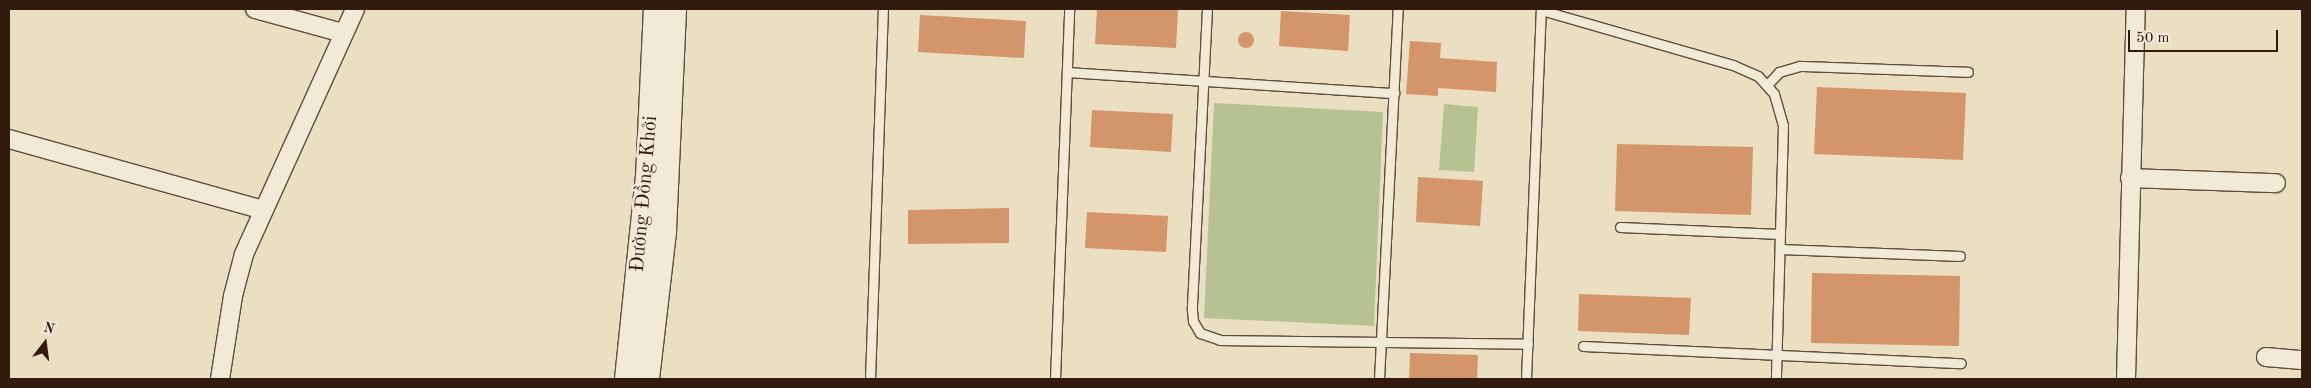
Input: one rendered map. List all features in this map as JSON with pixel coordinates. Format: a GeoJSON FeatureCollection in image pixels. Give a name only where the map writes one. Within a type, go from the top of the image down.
{"type":"FeatureCollection","features":[{"type":"Feature","properties":{"kind":"main road","name":"Đường Đồng Khởi"},"geometry":{"type":"LineString","coordinates":[[627,379],[653,110],[656,9]]}},
{"type":"Feature","properties":{"kind":"main road","name":"Đường Đồng Khởi"},"geometry":{"type":"LineString","coordinates":[[647,379],[664,231],[674,9]]}},
{"type":"Feature","properties":{"kind":"street"},"geometry":{"type":"LineString","coordinates":[[255,9],[343,33]]}},
{"type":"Feature","properties":{"kind":"street"},"geometry":{"type":"LineString","coordinates":[[220,379],[237,277],[263,210],[354,9]]}},
{"type":"Feature","properties":{"kind":"street"},"geometry":{"type":"LineString","coordinates":[[2126,379],[2136,9]]}},
{"type":"Feature","properties":{"kind":"street"},"geometry":{"type":"LineString","coordinates":[[9,139],[263,210]]}},
{"type":"Feature","properties":{"kind":"street"},"geometry":{"type":"LineString","coordinates":[[2130,178],[2276,183]]}},
{"type":"Feature","properties":{"kind":"street"},"geometry":{"type":"LineString","coordinates":[[2266,357],[2302,360]]}},
{"type":"Feature","properties":{"kind":"lane"},"geometry":{"type":"LineString","coordinates":[[870,379],[883,9]]}},
{"type":"Feature","properties":{"kind":"lane"},"geometry":{"type":"LineString","coordinates":[[1055,379],[1069,9]]}},
{"type":"Feature","properties":{"kind":"lane"},"geometry":{"type":"LineString","coordinates":[[1207,9],[1192,310],[1195,327],[1205,336],[1220,340],[1528,344]]}},
{"type":"Feature","properties":{"kind":"lane"},"geometry":{"type":"LineString","coordinates":[[1379,379],[1398,9]]}},
{"type":"Feature","properties":{"kind":"lane"},"geometry":{"type":"LineString","coordinates":[[1526,379],[1541,9],[1734,65],[1747,70],[1767,84],[1779,103],[1784,125],[1776,379]]}},
{"type":"Feature","properties":{"kind":"lane"},"geometry":{"type":"LineString","coordinates":[[1767,84],[1779,72],[1800,66],[1968,72]]}},
{"type":"Feature","properties":{"kind":"lane"},"geometry":{"type":"LineString","coordinates":[[1067,72],[1394,93]]}},
{"type":"Feature","properties":{"kind":"lane"},"geometry":{"type":"LineString","coordinates":[[1620,227],[1780,234]]}},
{"type":"Feature","properties":{"kind":"lane"},"geometry":{"type":"LineString","coordinates":[[1780,250],[1960,256]]}},
{"type":"Feature","properties":{"kind":"lane"},"geometry":{"type":"LineString","coordinates":[[1583,346],[1961,363]]}},
{"type":"Feature","properties":{"kind":"green space"},"geometry":{"type":"Polygon","coordinates":[[[1214,103],[1383,112],[1374,326],[1204,318],[1214,103]]]}},
{"type":"Feature","properties":{"kind":"green space"},"geometry":{"type":"Polygon","coordinates":[[[1444,104],[1478,107],[1474,172],[1439,170],[1444,104]]]}},
{"type":"Feature","properties":{"kind":"building"},"geometry":{"type":"Polygon","coordinates":[[[1097,9],[1178,10],[1176,48],[1095,44],[1097,9]]]}},
{"type":"Feature","properties":{"kind":"building"},"geometry":{"type":"Polygon","coordinates":[[[1281,11],[1350,15],[1348,51],[1279,46],[1281,11]]]}},
{"type":"Feature","properties":{"kind":"building"},"geometry":{"type":"Polygon","coordinates":[[[920,15],[1026,21],[1024,58],[918,52],[920,15]]]}},
{"type":"Feature","properties":{"kind":"building"},"geometry":{"type":"Polygon","coordinates":[[[1243,32],[1249,32],[1254,37],[1252,46],[1243,48],[1238,43],[1238,37],[1243,32]]]}},
{"type":"Feature","properties":{"kind":"building"},"geometry":{"type":"Polygon","coordinates":[[[1410,41],[1441,43],[1440,58],[1497,62],[1496,92],[1438,88],[1438,96],[1406,94],[1410,41]]]}},
{"type":"Feature","properties":{"kind":"building"},"geometry":{"type":"Polygon","coordinates":[[[1817,87],[1966,93],[1963,160],[1814,154],[1817,87]]]}},
{"type":"Feature","properties":{"kind":"building"},"geometry":{"type":"Polygon","coordinates":[[[1092,110],[1173,114],[1171,152],[1090,147],[1092,110]]]}},
{"type":"Feature","properties":{"kind":"building"},"geometry":{"type":"Polygon","coordinates":[[[1617,144],[1753,147],[1751,215],[1615,211],[1617,144]]]}},
{"type":"Feature","properties":{"kind":"building"},"geometry":{"type":"Polygon","coordinates":[[[1418,177],[1483,181],[1480,226],[1416,222],[1418,177]]]}},
{"type":"Feature","properties":{"kind":"building"},"geometry":{"type":"Polygon","coordinates":[[[1009,208],[1009,243],[908,244],[908,210],[1009,208]]]}},
{"type":"Feature","properties":{"kind":"building"},"geometry":{"type":"Polygon","coordinates":[[[1087,212],[1168,216],[1166,252],[1085,248],[1087,212]]]}},
{"type":"Feature","properties":{"kind":"building"},"geometry":{"type":"Polygon","coordinates":[[[1812,273],[1960,276],[1959,346],[1811,343],[1812,273]]]}},
{"type":"Feature","properties":{"kind":"building"},"geometry":{"type":"Polygon","coordinates":[[[1579,294],[1691,298],[1689,335],[1578,331],[1579,294]]]}},
{"type":"Feature","properties":{"kind":"building"},"geometry":{"type":"Polygon","coordinates":[[[1410,353],[1478,355],[1477,379],[1409,379],[1410,353]]]}}]}
